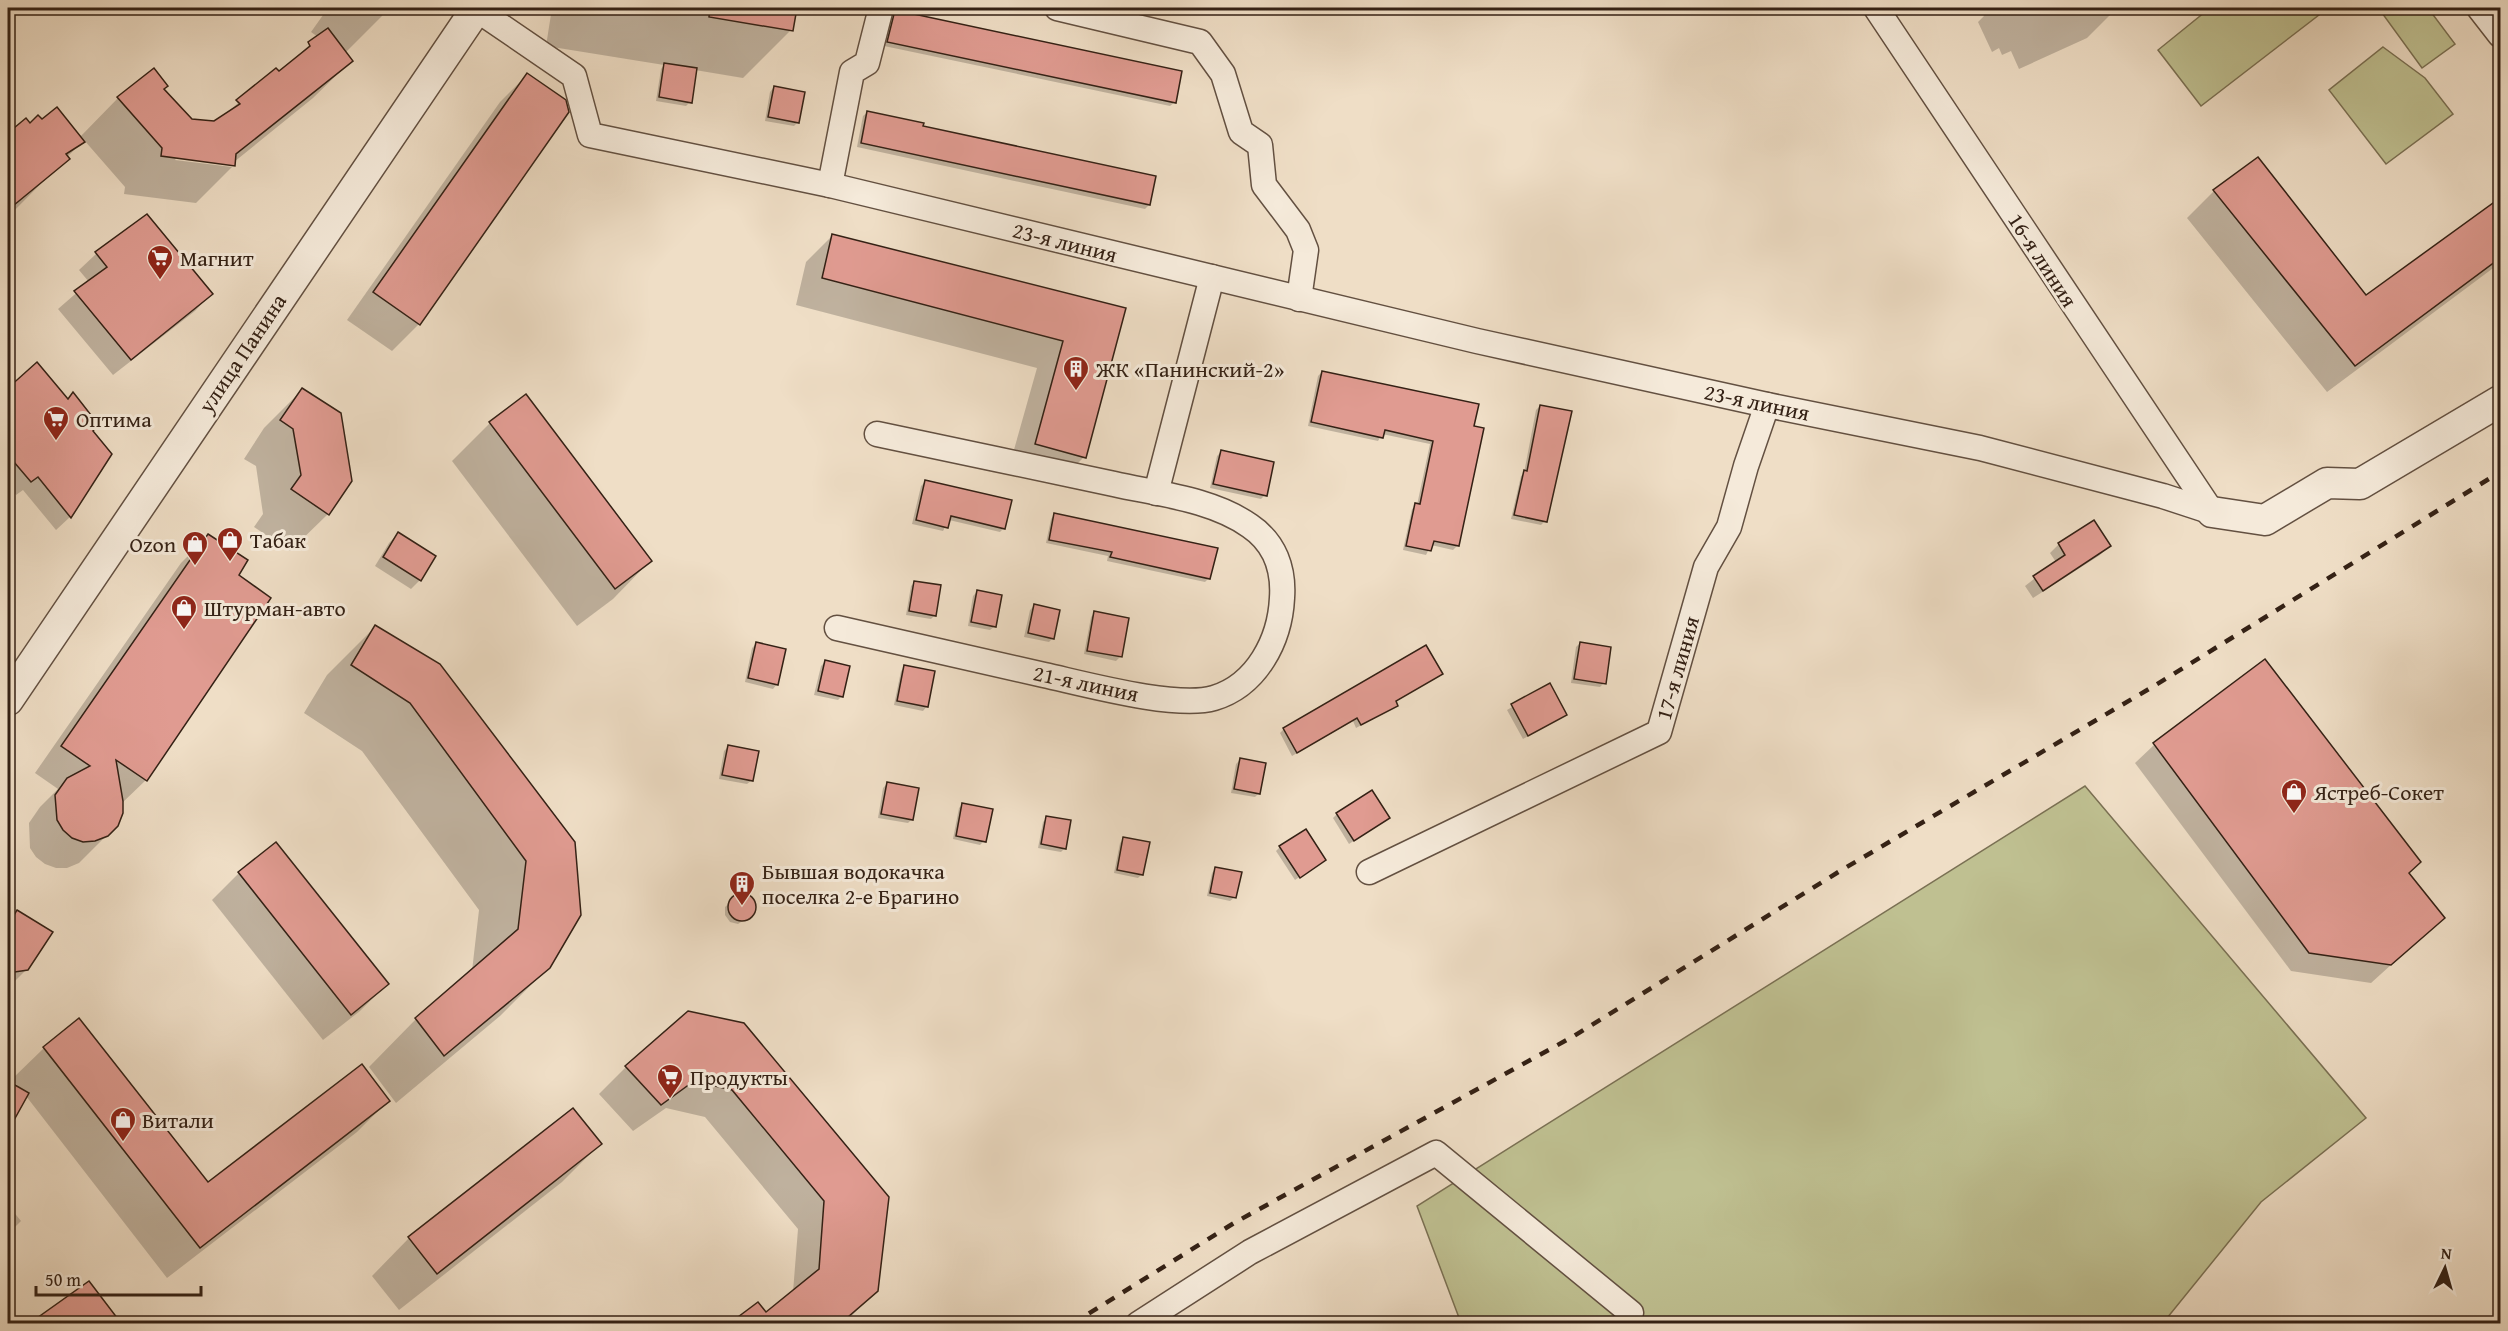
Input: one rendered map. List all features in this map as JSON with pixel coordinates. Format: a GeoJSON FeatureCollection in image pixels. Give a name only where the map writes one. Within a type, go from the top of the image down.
{"type":"FeatureCollection","features":[{"type":"Feature","properties":{"kind":"street","name":"23-я линия"},"geometry":{"type":"LineString","coordinates":[[476,8],[574,76],[590,135],[830,185],[1299,299],[1767,405],[1980,447],[2163,496],[2212,512]]}},
{"type":"Feature","properties":{"kind":"street","name":"улица Панина"},"geometry":{"type":"LineString","coordinates":[[8,700],[476,8]]}},
{"type":"Feature","properties":{"kind":"street"},"geometry":{"type":"LineString","coordinates":[[830,185],[852,72],[867,63],[881,8]]}},
{"type":"Feature","properties":{"kind":"street"},"geometry":{"type":"LineString","coordinates":[[1057,8],[1200,42],[1223,74],[1241,132],[1260,145],[1264,185],[1298,230],[1306,250],[1299,299]]}},
{"type":"Feature","properties":{"kind":"street","name":"16-я линия"},"geometry":{"type":"LineString","coordinates":[[1876,8],[2212,512]]}},
{"type":"Feature","properties":{"kind":"street"},"geometry":{"type":"LineString","coordinates":[[2479,8],[2500,35]]}},
{"type":"Feature","properties":{"kind":"street"},"geometry":{"type":"LineString","coordinates":[[877,434],[1156,493],[1212,277]]}},
{"type":"Feature","properties":{"kind":"street"},"geometry":{"type":"LineString","coordinates":[[2212,512],[2265,520],[2327,483],[2360,484],[2500,400]]}},
{"type":"Feature","properties":{"kind":"street","name":"17-я линия"},"geometry":{"type":"LineString","coordinates":[[1369,872],[1659,732],[1706,567],[1729,527],[1746,466],[1767,405]]}},
{"type":"Feature","properties":{"kind":"street","name":"21-я линия"},"geometry":{"type":"LineString","coordinates":[[837,628],[1110,690],[1164,698],[1198,699],[1213,699],[1230,692],[1250,676],[1266,657],[1279,630],[1283,579],[1279,564],[1263,536],[1248,524],[1210,507],[1156,493]]}},
{"type":"Feature","properties":{"kind":"street"},"geometry":{"type":"LineString","coordinates":[[1138,1323],[1250,1252],[1436,1153],[1631,1314]]}},
{"type":"Feature","properties":{"kind":"green space"},"geometry":{"type":"Polygon","coordinates":[[[2210,8],[2328,8],[2201,106],[2158,50],[2210,8]]]}},
{"type":"Feature","properties":{"kind":"green space"},"geometry":{"type":"Polygon","coordinates":[[[2389,8],[2428,8],[2455,44],[2422,68],[2382,13],[2389,8]]]}},
{"type":"Feature","properties":{"kind":"green space"},"geometry":{"type":"Polygon","coordinates":[[[2383,47],[2425,78],[2453,114],[2386,164],[2329,90],[2383,47]]]}},
{"type":"Feature","properties":{"kind":"green space"},"geometry":{"type":"Polygon","coordinates":[[[2085,786],[2366,1118],[2261,1202],[2163,1323],[1461,1323],[1417,1206],[2085,786]]]}},
{"type":"Feature","properties":{"kind":"building"},"geometry":{"type":"Polygon","coordinates":[[[710,8],[797,8],[793,31],[709,17],[710,8]]]}},
{"type":"Feature","properties":{"kind":"building"},"geometry":{"type":"Polygon","coordinates":[[[895,10],[1182,71],[1176,103],[887,42],[895,10]]]}},
{"type":"Feature","properties":{"kind":"building"},"geometry":{"type":"Polygon","coordinates":[[[328,28],[353,61],[236,154],[235,166],[161,156],[162,148],[117,97],[154,68],[168,86],[164,89],[192,119],[214,121],[240,104],[236,100],[276,68],[279,71],[310,46],[308,42],[328,28]]]}},
{"type":"Feature","properties":{"kind":"building"},"geometry":{"type":"Polygon","coordinates":[[[664,63],[697,68],[692,103],[659,97],[664,63]]]}},
{"type":"Feature","properties":{"kind":"building"},"geometry":{"type":"Polygon","coordinates":[[[527,73],[566,100],[569,112],[420,325],[373,292],[527,73]]]}},
{"type":"Feature","properties":{"kind":"building"},"geometry":{"type":"Polygon","coordinates":[[[774,86],[805,92],[799,123],[768,117],[774,86]]]}},
{"type":"Feature","properties":{"kind":"building"},"geometry":{"type":"Polygon","coordinates":[[[57,107],[85,142],[66,154],[70,159],[8,210],[8,133],[26,118],[30,123],[38,115],[42,119],[57,107]]]}},
{"type":"Feature","properties":{"kind":"building"},"geometry":{"type":"Polygon","coordinates":[[[867,111],[924,123],[923,126],[1156,176],[1150,205],[861,143],[867,111]]]}},
{"type":"Feature","properties":{"kind":"building"},"geometry":{"type":"Polygon","coordinates":[[[2258,157],[2366,295],[2500,198],[2500,258],[2355,366],[2213,190],[2258,157]]]}},
{"type":"Feature","properties":{"kind":"building","name":"Магнит"},"geometry":{"type":"Polygon","coordinates":[[[147,214],[213,294],[131,360],[74,291],[107,267],[95,252],[147,214]]]}},
{"type":"Feature","properties":{"kind":"building","name":"ЖК «Панинский-2»"},"geometry":{"type":"Polygon","coordinates":[[[832,234],[1126,308],[1086,458],[1035,444],[1063,341],[822,278],[832,234]]]}},
{"type":"Feature","properties":{"kind":"building","name":"Оптима"},"geometry":{"type":"Polygon","coordinates":[[[37,362],[68,399],[73,392],[98,424],[93,431],[112,454],[71,518],[38,477],[31,482],[8,455],[8,388],[37,362]]]}},
{"type":"Feature","properties":{"kind":"building"},"geometry":{"type":"Polygon","coordinates":[[[1322,371],[1479,404],[1474,426],[1484,428],[1459,546],[1434,541],[1431,551],[1406,546],[1415,503],[1420,504],[1433,441],[1385,430],[1383,438],[1311,422],[1322,371]]]}},
{"type":"Feature","properties":{"kind":"building"},"geometry":{"type":"Polygon","coordinates":[[[302,388],[341,413],[352,481],[329,515],[291,489],[301,475],[293,429],[280,420],[302,388]]]}},
{"type":"Feature","properties":{"kind":"building"},"geometry":{"type":"Polygon","coordinates":[[[526,394],[652,561],[615,589],[489,422],[526,394]]]}},
{"type":"Feature","properties":{"kind":"building"},"geometry":{"type":"Polygon","coordinates":[[[1540,405],[1572,411],[1547,522],[1514,515],[1524,470],[1527,471],[1540,405]]]}},
{"type":"Feature","properties":{"kind":"building"},"geometry":{"type":"Polygon","coordinates":[[[1221,450],[1274,462],[1267,496],[1213,484],[1221,450]]]}},
{"type":"Feature","properties":{"kind":"building"},"geometry":{"type":"Polygon","coordinates":[[[925,480],[1012,500],[1005,529],[951,516],[948,528],[916,520],[925,480]]]}},
{"type":"Feature","properties":{"kind":"building"},"geometry":{"type":"Polygon","coordinates":[[[1054,513],[1218,548],[1210,579],[1110,557],[1112,552],[1049,540],[1054,513]]]}},
{"type":"Feature","properties":{"kind":"building"},"geometry":{"type":"Polygon","coordinates":[[[2094,520],[2111,546],[2043,591],[2033,576],[2065,555],[2058,543],[2094,520]]]}},
{"type":"Feature","properties":{"kind":"building"},"geometry":{"type":"Polygon","coordinates":[[[398,532],[436,556],[421,581],[383,557],[398,532]]]}},
{"type":"Feature","properties":{"kind":"building"},"geometry":{"type":"Polygon","coordinates":[[[208,534],[248,560],[239,575],[271,598],[147,781],[116,760],[123,801],[123,813],[118,826],[108,836],[95,841],[83,842],[72,838],[57,820],[55,795],[67,778],[90,766],[61,746],[208,534]]]}},
{"type":"Feature","properties":{"kind":"building"},"geometry":{"type":"Polygon","coordinates":[[[914,581],[941,585],[936,616],[909,611],[914,581]]]}},
{"type":"Feature","properties":{"kind":"building"},"geometry":{"type":"Polygon","coordinates":[[[977,590],[1002,595],[996,627],[971,622],[977,590]]]}},
{"type":"Feature","properties":{"kind":"building"},"geometry":{"type":"Polygon","coordinates":[[[1034,604],[1060,610],[1054,639],[1028,633],[1034,604]]]}},
{"type":"Feature","properties":{"kind":"building"},"geometry":{"type":"Polygon","coordinates":[[[1094,611],[1129,618],[1122,657],[1087,651],[1094,611]]]}},
{"type":"Feature","properties":{"kind":"building"},"geometry":{"type":"Polygon","coordinates":[[[375,625],[440,664],[575,842],[581,915],[550,968],[444,1056],[415,1018],[518,929],[526,861],[410,703],[351,665],[375,625]]]}},
{"type":"Feature","properties":{"kind":"building"},"geometry":{"type":"Polygon","coordinates":[[[756,642],[786,649],[778,685],[748,678],[756,642]]]}},
{"type":"Feature","properties":{"kind":"building"},"geometry":{"type":"Polygon","coordinates":[[[1580,642],[1611,647],[1606,684],[1574,679],[1580,642]]]}},
{"type":"Feature","properties":{"kind":"building"},"geometry":{"type":"Polygon","coordinates":[[[1426,645],[1443,674],[1396,701],[1398,706],[1361,725],[1357,718],[1297,753],[1283,728],[1426,645]]]}},
{"type":"Feature","properties":{"kind":"building"},"geometry":{"type":"Polygon","coordinates":[[[2265,659],[2421,862],[2409,873],[2445,918],[2391,965],[2309,953],[2153,743],[2265,659]]]}},
{"type":"Feature","properties":{"kind":"building"},"geometry":{"type":"Polygon","coordinates":[[[825,660],[850,666],[843,697],[818,691],[825,660]]]}},
{"type":"Feature","properties":{"kind":"building"},"geometry":{"type":"Polygon","coordinates":[[[904,665],[935,671],[928,707],[897,701],[904,665]]]}},
{"type":"Feature","properties":{"kind":"building"},"geometry":{"type":"Polygon","coordinates":[[[1550,683],[1567,715],[1528,736],[1511,704],[1550,683]]]}},
{"type":"Feature","properties":{"kind":"building"},"geometry":{"type":"Polygon","coordinates":[[[728,745],[759,751],[753,781],[722,775],[728,745]]]}},
{"type":"Feature","properties":{"kind":"building"},"geometry":{"type":"Polygon","coordinates":[[[1240,758],[1266,763],[1260,794],[1234,789],[1240,758]]]}},
{"type":"Feature","properties":{"kind":"building"},"geometry":{"type":"Polygon","coordinates":[[[887,782],[919,788],[913,820],[881,814],[887,782]]]}},
{"type":"Feature","properties":{"kind":"building"},"geometry":{"type":"Polygon","coordinates":[[[1372,790],[1390,818],[1354,841],[1336,813],[1372,790]]]}},
{"type":"Feature","properties":{"kind":"building"},"geometry":{"type":"Polygon","coordinates":[[[962,803],[993,809],[986,842],[956,836],[962,803]]]}},
{"type":"Feature","properties":{"kind":"building"},"geometry":{"type":"Polygon","coordinates":[[[1046,816],[1071,820],[1066,849],[1041,844],[1046,816]]]}},
{"type":"Feature","properties":{"kind":"building"},"geometry":{"type":"Polygon","coordinates":[[[1306,829],[1326,860],[1300,878],[1279,846],[1306,829]]]}},
{"type":"Feature","properties":{"kind":"building"},"geometry":{"type":"Polygon","coordinates":[[[1123,837],[1150,842],[1143,875],[1117,870],[1123,837]]]}},
{"type":"Feature","properties":{"kind":"building"},"geometry":{"type":"Polygon","coordinates":[[[276,842],[389,984],[351,1015],[238,872],[276,842]]]}},
{"type":"Feature","properties":{"kind":"building"},"geometry":{"type":"Polygon","coordinates":[[[1215,867],[1242,872],[1236,898],[1210,893],[1215,867]]]}},
{"type":"Feature","properties":{"kind":"building","name":"Бывшая водокачка поселка 2-е Брагино"},"geometry":{"type":"Polygon","coordinates":[[[742,893],[752,897],[756,907],[752,917],[742,921],[732,917],[728,907],[732,897],[742,893]]]}},
{"type":"Feature","properties":{"kind":"building"},"geometry":{"type":"Polygon","coordinates":[[[17,910],[53,932],[28,970],[8,973],[8,926],[17,910]]]}},
{"type":"Feature","properties":{"kind":"building"},"geometry":{"type":"Polygon","coordinates":[[[688,1011],[744,1023],[889,1197],[878,1291],[841,1323],[730,1323],[758,1302],[766,1312],[819,1269],[824,1201],[732,1090],[694,1081],[661,1105],[625,1066],[688,1011]]]}},
{"type":"Feature","properties":{"kind":"building"},"geometry":{"type":"Polygon","coordinates":[[[79,1018],[208,1182],[362,1064],[390,1101],[200,1248],[43,1047],[79,1018]]]}},
{"type":"Feature","properties":{"kind":"building"},"geometry":{"type":"Polygon","coordinates":[[[8,1081],[29,1093],[8,1131],[8,1081]]]}},
{"type":"Feature","properties":{"kind":"building"},"geometry":{"type":"Polygon","coordinates":[[[573,1108],[602,1144],[437,1274],[408,1237],[573,1108]]]}},
{"type":"Feature","properties":{"kind":"building"},"geometry":{"type":"Polygon","coordinates":[[[89,1281],[121,1323],[30,1323],[89,1281]]]}},
{"type":"Feature","properties":{"kind":"railway"},"geometry":{"type":"LineString","coordinates":[[1072,1324],[1234,1223],[1574,1036],[1840,871],[2154,686],[2500,472]]}},
{"type":"Feature","properties":{"kind":"place","name":"Магнит"},"geometry":{"type":"Point","coordinates":[160,281]}},
{"type":"Feature","properties":{"kind":"place","name":"ЖК «Панинский-2»"},"geometry":{"type":"Point","coordinates":[1076,392]}},
{"type":"Feature","properties":{"kind":"place","name":"Оптима"},"geometry":{"type":"Point","coordinates":[56,442]}},
{"type":"Feature","properties":{"kind":"place","name":"Табак"},"geometry":{"type":"Point","coordinates":[230,563]}},
{"type":"Feature","properties":{"kind":"place","name":"Ozon"},"geometry":{"type":"Point","coordinates":[195,567]}},
{"type":"Feature","properties":{"kind":"place","name":"Штурман-авто"},"geometry":{"type":"Point","coordinates":[184,631]}},
{"type":"Feature","properties":{"kind":"place","name":"Ястреб-Сокет"},"geometry":{"type":"Point","coordinates":[2294,815]}},
{"type":"Feature","properties":{"kind":"place","name":"Бывшая водокачка поселка 2-е Брагино"},"geometry":{"type":"Point","coordinates":[742,907]}},
{"type":"Feature","properties":{"kind":"place","name":"Продукты"},"geometry":{"type":"Point","coordinates":[670,1100]}},
{"type":"Feature","properties":{"kind":"place","name":"Витали"},"geometry":{"type":"Point","coordinates":[123,1143]}}]}
